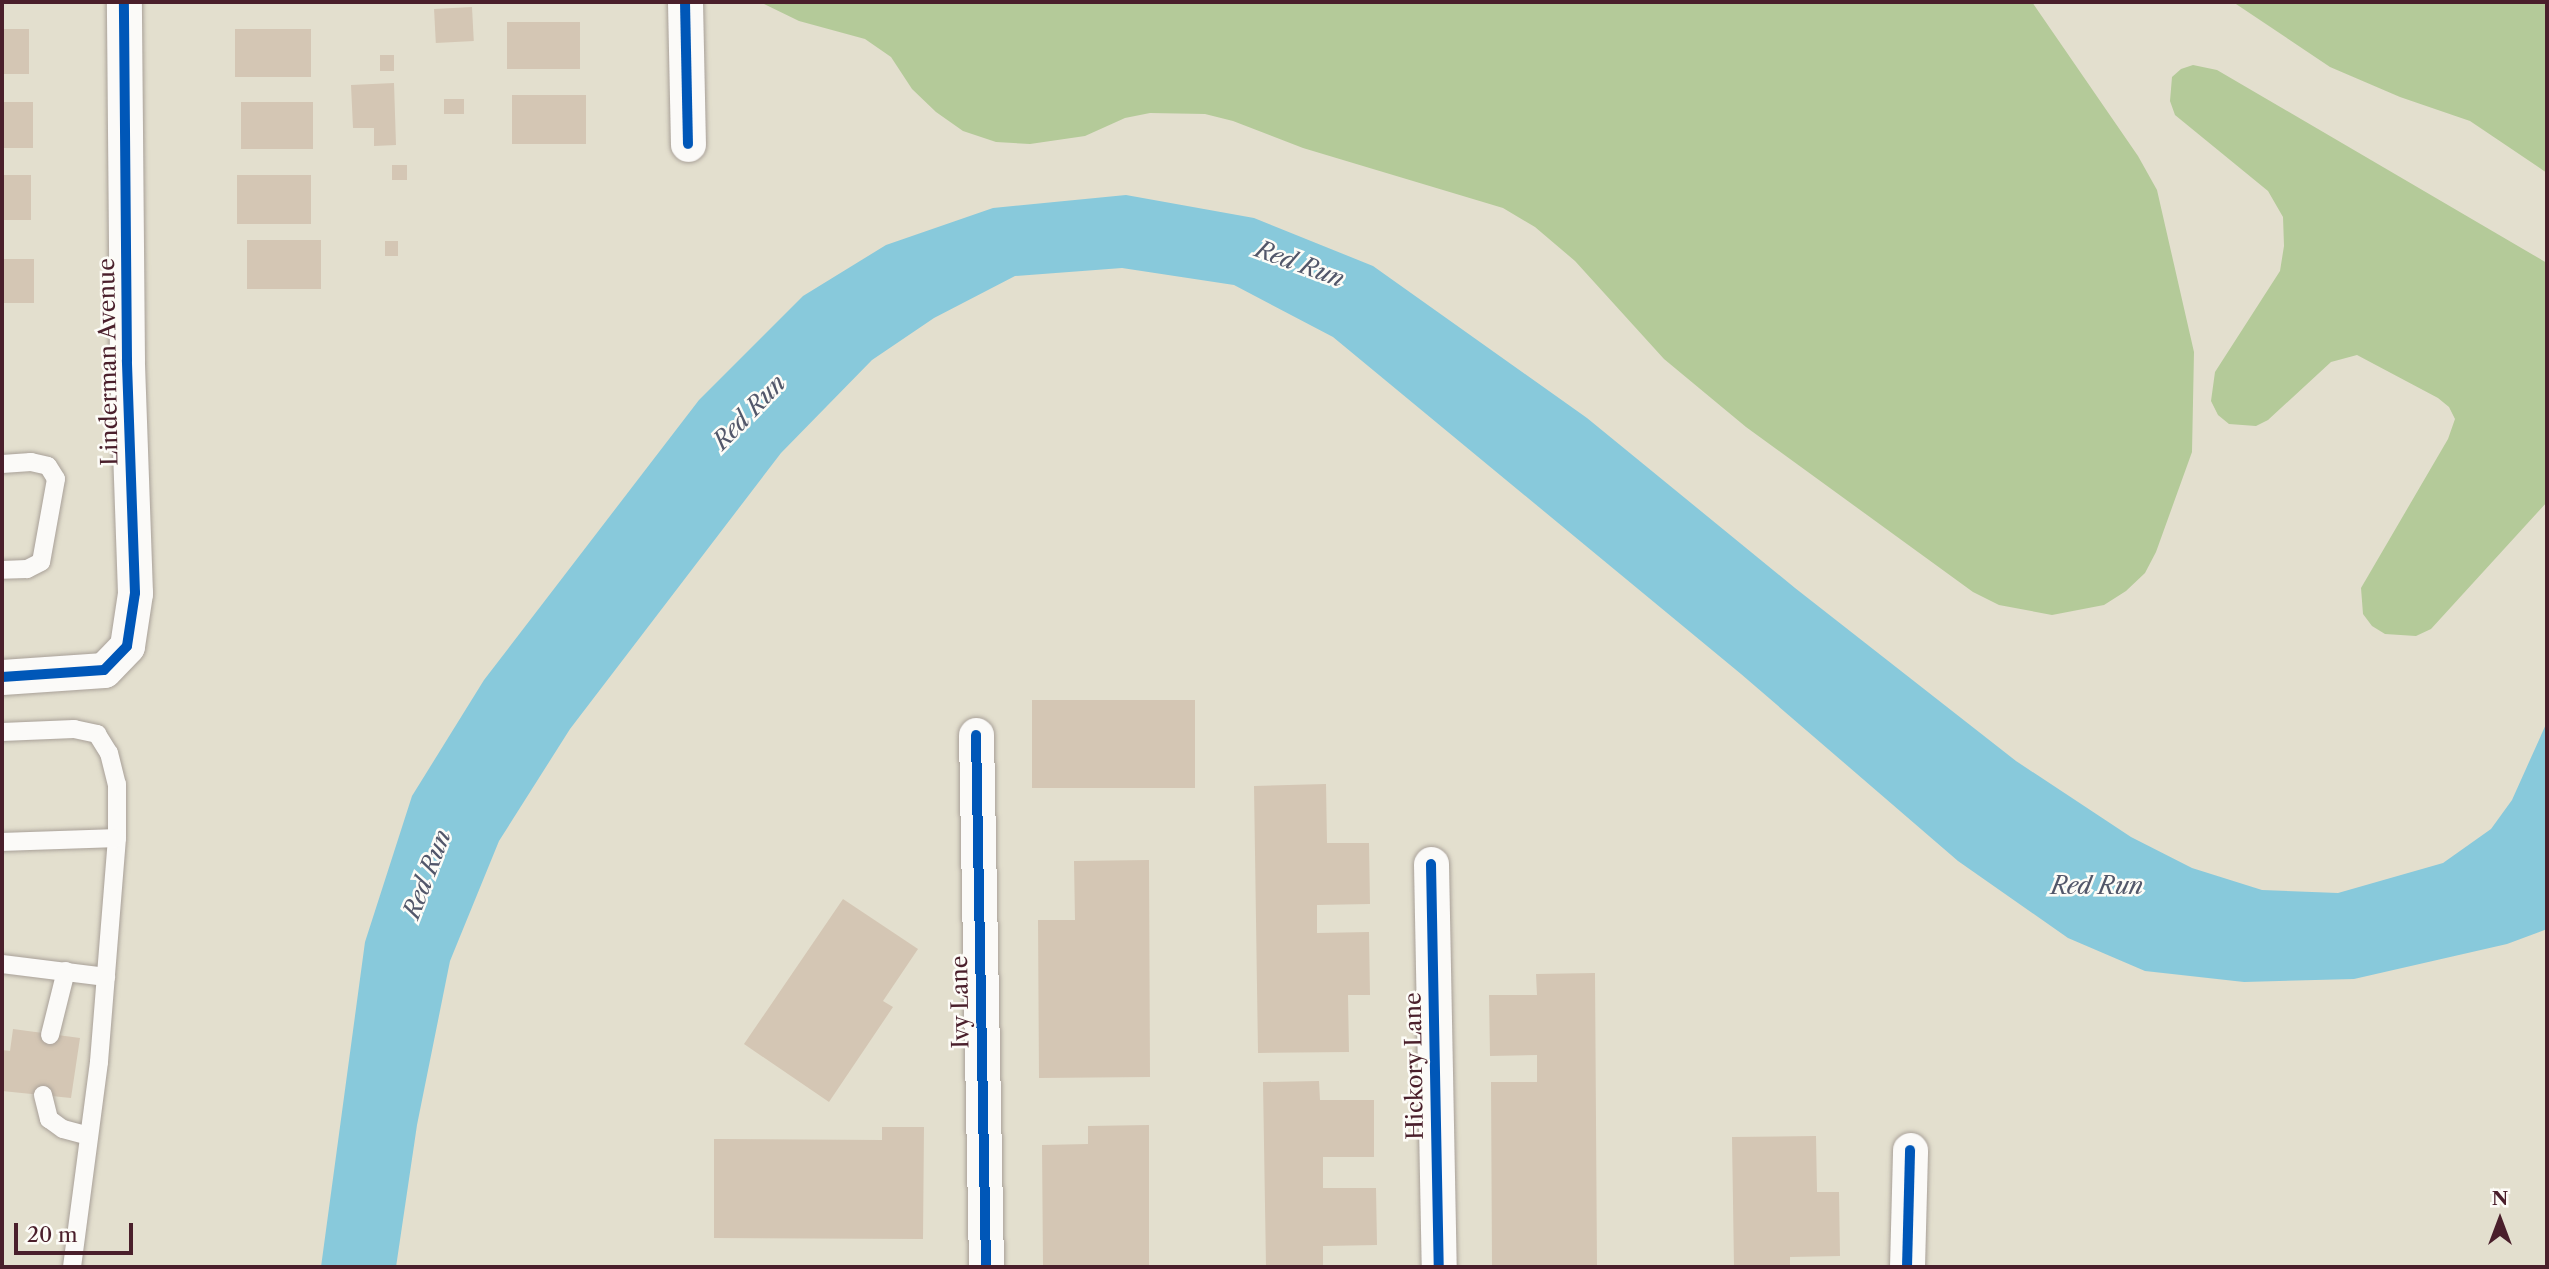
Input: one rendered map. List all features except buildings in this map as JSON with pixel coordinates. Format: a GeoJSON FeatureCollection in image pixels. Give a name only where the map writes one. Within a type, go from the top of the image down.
{"type":"FeatureCollection","features":[{"type":"Feature","properties":{"kind":"street","name":"Linderman Avenue"},"geometry":{"type":"LineString","coordinates":[[2,677],[62,675],[104,670],[128,646],[135,593],[128,360],[124,2]]}},
{"type":"Feature","properties":{"kind":"street"},"geometry":{"type":"LineString","coordinates":[[685,2],[688,144]]}},
{"type":"Feature","properties":{"kind":"street","name":"Ivy Lane"},"geometry":{"type":"LineString","coordinates":[[976,735],[986,1267]]}},
{"type":"Feature","properties":{"kind":"street","name":"Hickory Lane"},"geometry":{"type":"LineString","coordinates":[[1431,864],[1439,1267]]}},
{"type":"Feature","properties":{"kind":"street"},"geometry":{"type":"LineString","coordinates":[[1907,1267],[1910,1150]]}},
{"type":"Feature","properties":{"kind":"lane"},"geometry":{"type":"LineString","coordinates":[[2,464],[31,462],[48,466],[56,479],[41,562],[27,569],[2,570]]}},
{"type":"Feature","properties":{"kind":"lane"},"geometry":{"type":"LineString","coordinates":[[2,733],[74,729],[97,734],[109,752],[117,784],[117,838],[106,977],[72,1267]]}},
{"type":"Feature","properties":{"kind":"lane"},"geometry":{"type":"LineString","coordinates":[[2,842],[117,838]]}},
{"type":"Feature","properties":{"kind":"lane"},"geometry":{"type":"LineString","coordinates":[[2,964],[106,977]]}},
{"type":"Feature","properties":{"kind":"lane"},"geometry":{"type":"LineString","coordinates":[[50,1035],[66,971]]}},
{"type":"Feature","properties":{"kind":"lane"},"geometry":{"type":"LineString","coordinates":[[43,1095],[49,1119],[63,1129],[89,1136]]}},
{"type":"Feature","properties":{"kind":"green space"},"geometry":{"type":"Polygon","coordinates":[[[760,2],[2032,2],[2138,156],[2157,190],[2194,352],[2192,452],[2156,552],[2145,573],[2126,591],[2104,605],[2052,615],[1999,605],[1973,592],[1746,427],[1664,359],[1575,261],[1535,227],[1503,208],[1303,148],[1233,121],[1205,114],[1150,113],[1125,118],[1085,136],[1030,144],[996,142],[963,131],[936,112],[912,89],[891,57],[865,39],[799,21],[760,2]]]}},
{"type":"Feature","properties":{"kind":"green space"},"geometry":{"type":"Polygon","coordinates":[[[2233,2],[2547,2],[2547,173],[2470,121],[2400,97],[2330,67],[2233,2]]]}},
{"type":"Feature","properties":{"kind":"green space"},"geometry":{"type":"Polygon","coordinates":[[[2193,65],[2217,70],[2547,263],[2547,502],[2431,629],[2416,636],[2385,634],[2372,626],[2363,614],[2361,588],[2448,439],[2455,419],[2449,407],[2438,398],[2357,355],[2331,362],[2268,420],[2256,426],[2229,424],[2218,415],[2211,401],[2215,372],[2280,271],[2284,246],[2283,217],[2268,191],[2175,115],[2170,101],[2172,77],[2181,69],[2193,65]]]}},
{"type":"Feature","properties":{"kind":"water","name":"Red Run"},"geometry":{"type":"Polygon","coordinates":[[[1126,195],[1254,218],[1373,266],[1587,418],[1795,588],[2016,761],[2131,837],[2192,868],[2262,890],[2338,893],[2443,863],[2491,829],[2512,800],[2547,722],[2547,929],[2507,944],[2354,979],[2244,982],[2145,971],[2068,938],[1958,861],[1741,674],[1333,337],[1234,285],[1122,268],[1015,276],[934,318],[872,360],[781,453],[570,729],[499,841],[450,961],[417,1125],[396,1267],[321,1267],[365,942],[412,796],[484,680],[699,400],[803,296],[886,245],[993,208],[1126,195]]]}},
{"type":"Feature","properties":{"kind":"cycle path"},"geometry":{"type":"LineString","coordinates":[[2,677],[104,670],[127,646],[135,593],[127,360],[124,2]]}},
{"type":"Feature","properties":{"kind":"cycle path"},"geometry":{"type":"LineString","coordinates":[[685,2],[688,144]]}},
{"type":"Feature","properties":{"kind":"cycle path"},"geometry":{"type":"LineString","coordinates":[[976,735],[986,1267]]}},
{"type":"Feature","properties":{"kind":"cycle path"},"geometry":{"type":"LineString","coordinates":[[1431,864],[1439,1267]]}},
{"type":"Feature","properties":{"kind":"cycle path"},"geometry":{"type":"LineString","coordinates":[[1907,1267],[1910,1150]]}}]}
